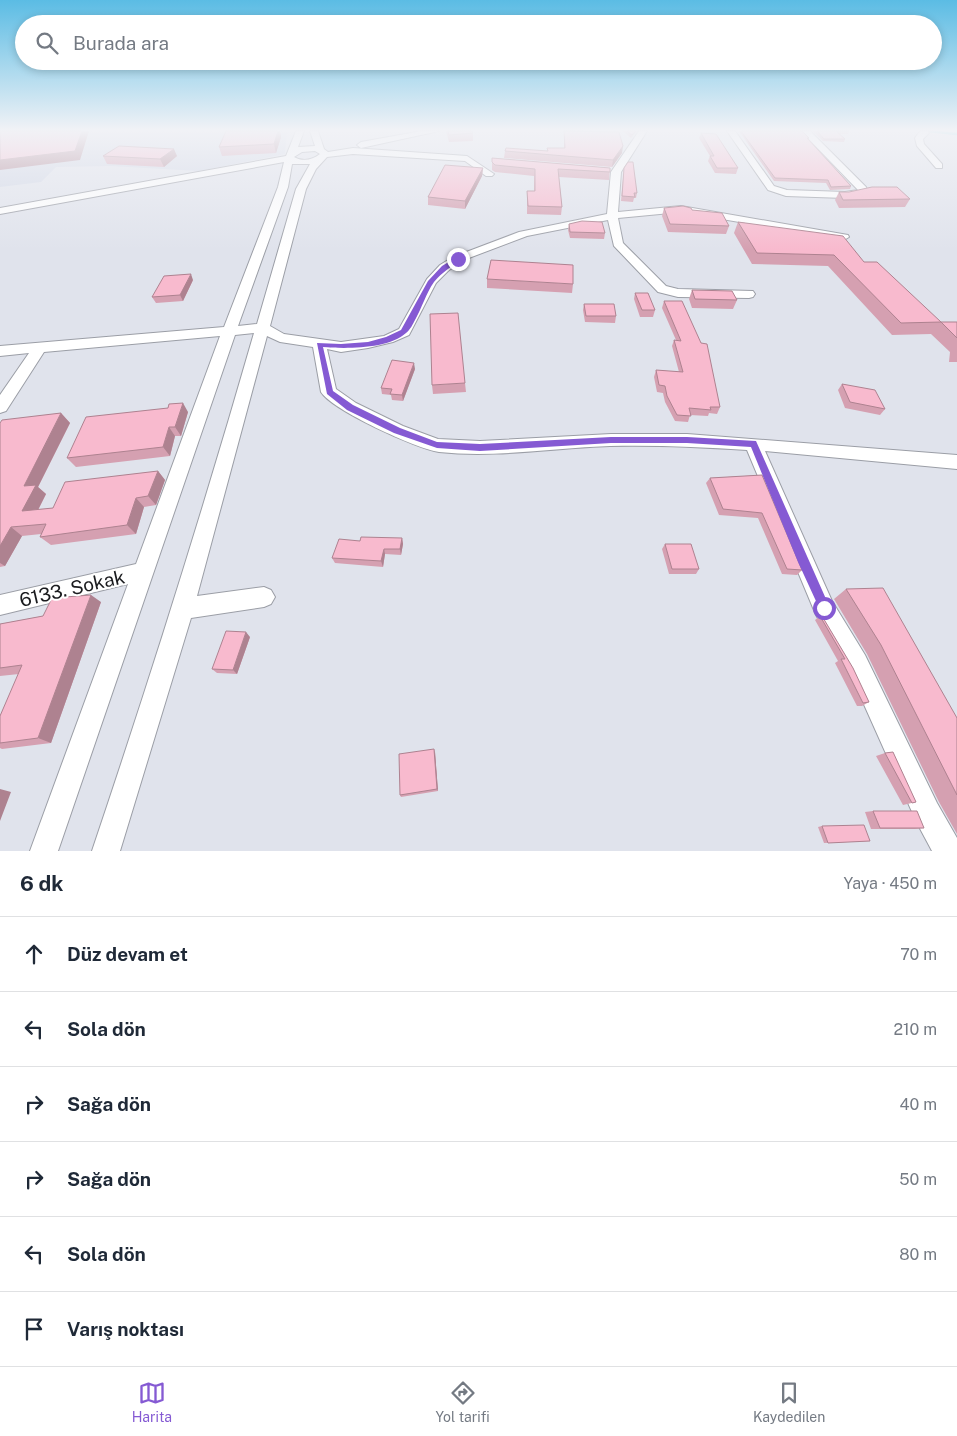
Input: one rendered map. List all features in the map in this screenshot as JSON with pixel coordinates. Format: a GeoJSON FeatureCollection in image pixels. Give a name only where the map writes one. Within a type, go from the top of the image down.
{"type":"FeatureCollection","features":[{"type":"Feature","properties":{"kind":"street"},"geometry":{"type":"LineString","coordinates":[[0,211],[212,171]]}},
{"type":"Feature","properties":{"kind":"street"},"geometry":{"type":"LineString","coordinates":[[44,851],[229,331],[283,187],[287,171]]}},
{"type":"Feature","properties":{"kind":"street"},"geometry":{"type":"LineString","coordinates":[[106,851],[182,610],[301,189],[311,171]]}},
{"type":"Feature","properties":{"kind":"street"},"geometry":{"type":"LineString","coordinates":[[484,171],[489,174]]}},
{"type":"Feature","properties":{"kind":"street"},"geometry":{"type":"LineString","coordinates":[[611,171],[612,216],[618,244],[662,289],[678,293],[749,294]]}},
{"type":"Feature","properties":{"kind":"street"},"geometry":{"type":"LineString","coordinates":[[759,171],[771,188],[786,193],[845,194],[863,192],[863,188],[845,171]]}},
{"type":"Feature","properties":{"kind":"street"},"geometry":{"type":"LineString","coordinates":[[0,351],[263,328],[280,338],[319,344],[341,347],[368,344],[388,339],[404,332],[430,282],[444,268],[458,259],[523,234],[652,210],[682,209],[844,237]]}},
{"type":"Feature","properties":{"kind":"street"},"geometry":{"type":"LineString","coordinates":[[319,344],[329,392],[350,408],[397,430],[437,445],[480,447],[611,440],[687,440],[957,462]]}},
{"type":"Feature","properties":{"kind":"street"},"geometry":{"type":"LineString","coordinates":[[0,407],[40,347]]}},
{"type":"Feature","properties":{"kind":"street"},"geometry":{"type":"LineString","coordinates":[[754,444],[824,608],[857,663],[927,813],[945,846],[950,851]]}},
{"type":"Feature","properties":{"kind":"street","name":"6133. Sokak"},"geometry":{"type":"LineString","coordinates":[[0,605],[145,571]]}},
{"type":"Feature","properties":{"kind":"street"},"geometry":{"type":"LineString","coordinates":[[182,610],[264,597]]}},
{"type":"Feature","properties":{"kind":"shaded area"},"geometry":{"type":"Polygon","coordinates":[[[0,171],[52,171],[41,182],[0,187],[0,171]]]}},
{"type":"Feature","properties":{"kind":"building"},"geometry":{"type":"Polygon","coordinates":[[[442,171],[482,171],[465,201],[428,197],[442,171]]]}},
{"type":"Feature","properties":{"kind":"building"},"geometry":{"type":"Polygon","coordinates":[[[535,171],[558,171],[562,207],[528,206],[527,191],[535,191],[535,171]]]}},
{"type":"Feature","properties":{"kind":"building"},"geometry":{"type":"Polygon","coordinates":[[[624,171],[634,171],[637,193],[634,193],[635,197],[622,196],[624,171]]]}},
{"type":"Feature","properties":{"kind":"building"},"geometry":{"type":"Polygon","coordinates":[[[770,171],[837,171],[851,186],[831,187],[828,180],[775,178],[770,171]]]}},
{"type":"Feature","properties":{"kind":"building"},"geometry":{"type":"Polygon","coordinates":[[[872,187],[897,187],[910,199],[843,200],[839,192],[872,187]]]}},
{"type":"Feature","properties":{"kind":"building"},"geometry":{"type":"Polygon","coordinates":[[[683,206],[692,210],[722,213],[729,226],[670,224],[664,208],[683,206]]]}},
{"type":"Feature","properties":{"kind":"building"},"geometry":{"type":"Polygon","coordinates":[[[582,221],[602,222],[605,233],[570,232],[569,224],[582,221]]]}},
{"type":"Feature","properties":{"kind":"building"},"geometry":{"type":"Polygon","coordinates":[[[738,222],[843,236],[864,262],[877,262],[941,322],[901,323],[834,255],[757,253],[738,222]]]}},
{"type":"Feature","properties":{"kind":"building"},"geometry":{"type":"Polygon","coordinates":[[[491,260],[573,265],[573,284],[487,279],[491,260]]]}},
{"type":"Feature","properties":{"kind":"building"},"geometry":{"type":"Polygon","coordinates":[[[191,274],[180,295],[152,297],[164,276],[191,274]]]}},
{"type":"Feature","properties":{"kind":"building"},"geometry":{"type":"Polygon","coordinates":[[[692,290],[732,291],[737,300],[695,299],[692,290]]]}},
{"type":"Feature","properties":{"kind":"building"},"geometry":{"type":"Polygon","coordinates":[[[635,293],[648,293],[655,310],[642,310],[635,293]]]}},
{"type":"Feature","properties":{"kind":"building"},"geometry":{"type":"Polygon","coordinates":[[[664,301],[682,301],[701,343],[707,344],[720,407],[710,407],[711,410],[689,408],[691,416],[677,415],[667,396],[665,386],[659,385],[656,370],[683,372],[674,340],[681,341],[664,301]]]}},
{"type":"Feature","properties":{"kind":"building"},"geometry":{"type":"Polygon","coordinates":[[[584,304],[614,304],[616,316],[586,316],[584,304]]]}},
{"type":"Feature","properties":{"kind":"building"},"geometry":{"type":"Polygon","coordinates":[[[458,313],[465,383],[432,385],[430,314],[458,313]]]}},
{"type":"Feature","properties":{"kind":"building"},"geometry":{"type":"Polygon","coordinates":[[[941,322],[957,322],[957,338],[941,322]]]}},
{"type":"Feature","properties":{"kind":"building"},"geometry":{"type":"Polygon","coordinates":[[[392,360],[414,363],[402,395],[390,394],[392,389],[381,388],[392,360]]]}},
{"type":"Feature","properties":{"kind":"building"},"geometry":{"type":"Polygon","coordinates":[[[842,384],[875,390],[885,409],[850,402],[842,384]]]}},
{"type":"Feature","properties":{"kind":"building"},"geometry":{"type":"Polygon","coordinates":[[[183,403],[175,427],[169,427],[163,447],[67,458],[86,417],[168,408],[169,404],[183,403]]]}},
{"type":"Feature","properties":{"kind":"building"},"geometry":{"type":"Polygon","coordinates":[[[61,413],[24,486],[36,485],[22,511],[53,508],[65,482],[158,471],[148,496],[136,498],[127,525],[40,537],[46,524],[11,527],[0,546],[0,423],[2,420],[61,413]]]}},
{"type":"Feature","properties":{"kind":"building"},"geometry":{"type":"Polygon","coordinates":[[[762,475],[802,570],[787,569],[762,513],[723,509],[710,478],[762,475]]]}},
{"type":"Feature","properties":{"kind":"building"},"geometry":{"type":"Polygon","coordinates":[[[361,537],[402,538],[400,549],[384,549],[381,561],[332,558],[339,539],[360,541],[361,537]]]}},
{"type":"Feature","properties":{"kind":"building"},"geometry":{"type":"Polygon","coordinates":[[[665,544],[691,544],[699,569],[672,569],[665,544]]]}},
{"type":"Feature","properties":{"kind":"building"},"geometry":{"type":"Polygon","coordinates":[[[883,588],[957,718],[957,795],[881,645],[846,589],[883,588]]]}},
{"type":"Feature","properties":{"kind":"building"},"geometry":{"type":"Polygon","coordinates":[[[91,595],[38,738],[0,743],[0,716],[22,665],[0,668],[0,624],[43,616],[52,598],[91,595]]]}},
{"type":"Feature","properties":{"kind":"building"},"geometry":{"type":"Polygon","coordinates":[[[820,616],[822,616],[853,668],[869,702],[863,703],[841,659],[845,659],[820,616]]]}},
{"type":"Feature","properties":{"kind":"building"},"geometry":{"type":"Polygon","coordinates":[[[226,631],[246,632],[233,670],[212,669],[226,631]]]}},
{"type":"Feature","properties":{"kind":"building"},"geometry":{"type":"Polygon","coordinates":[[[434,749],[437,789],[400,795],[399,754],[434,749]]]}},
{"type":"Feature","properties":{"kind":"building"},"geometry":{"type":"Polygon","coordinates":[[[893,752],[916,802],[912,803],[885,753],[893,752]]]}},
{"type":"Feature","properties":{"kind":"building"},"geometry":{"type":"Polygon","coordinates":[[[873,811],[917,811],[924,828],[880,828],[873,811]]]}},
{"type":"Feature","properties":{"kind":"building"},"geometry":{"type":"Polygon","coordinates":[[[864,825],[870,841],[828,843],[822,826],[864,825]]]}},
{"type":"Feature","properties":{"kind":"route"},"geometry":{"type":"LineString","coordinates":[[458,259],[444,268],[430,282],[404,332],[388,339],[368,344],[341,347],[319,344],[329,392],[350,408],[397,430],[437,445],[480,447],[611,440],[687,440],[754,444],[824,608]]}}]}
